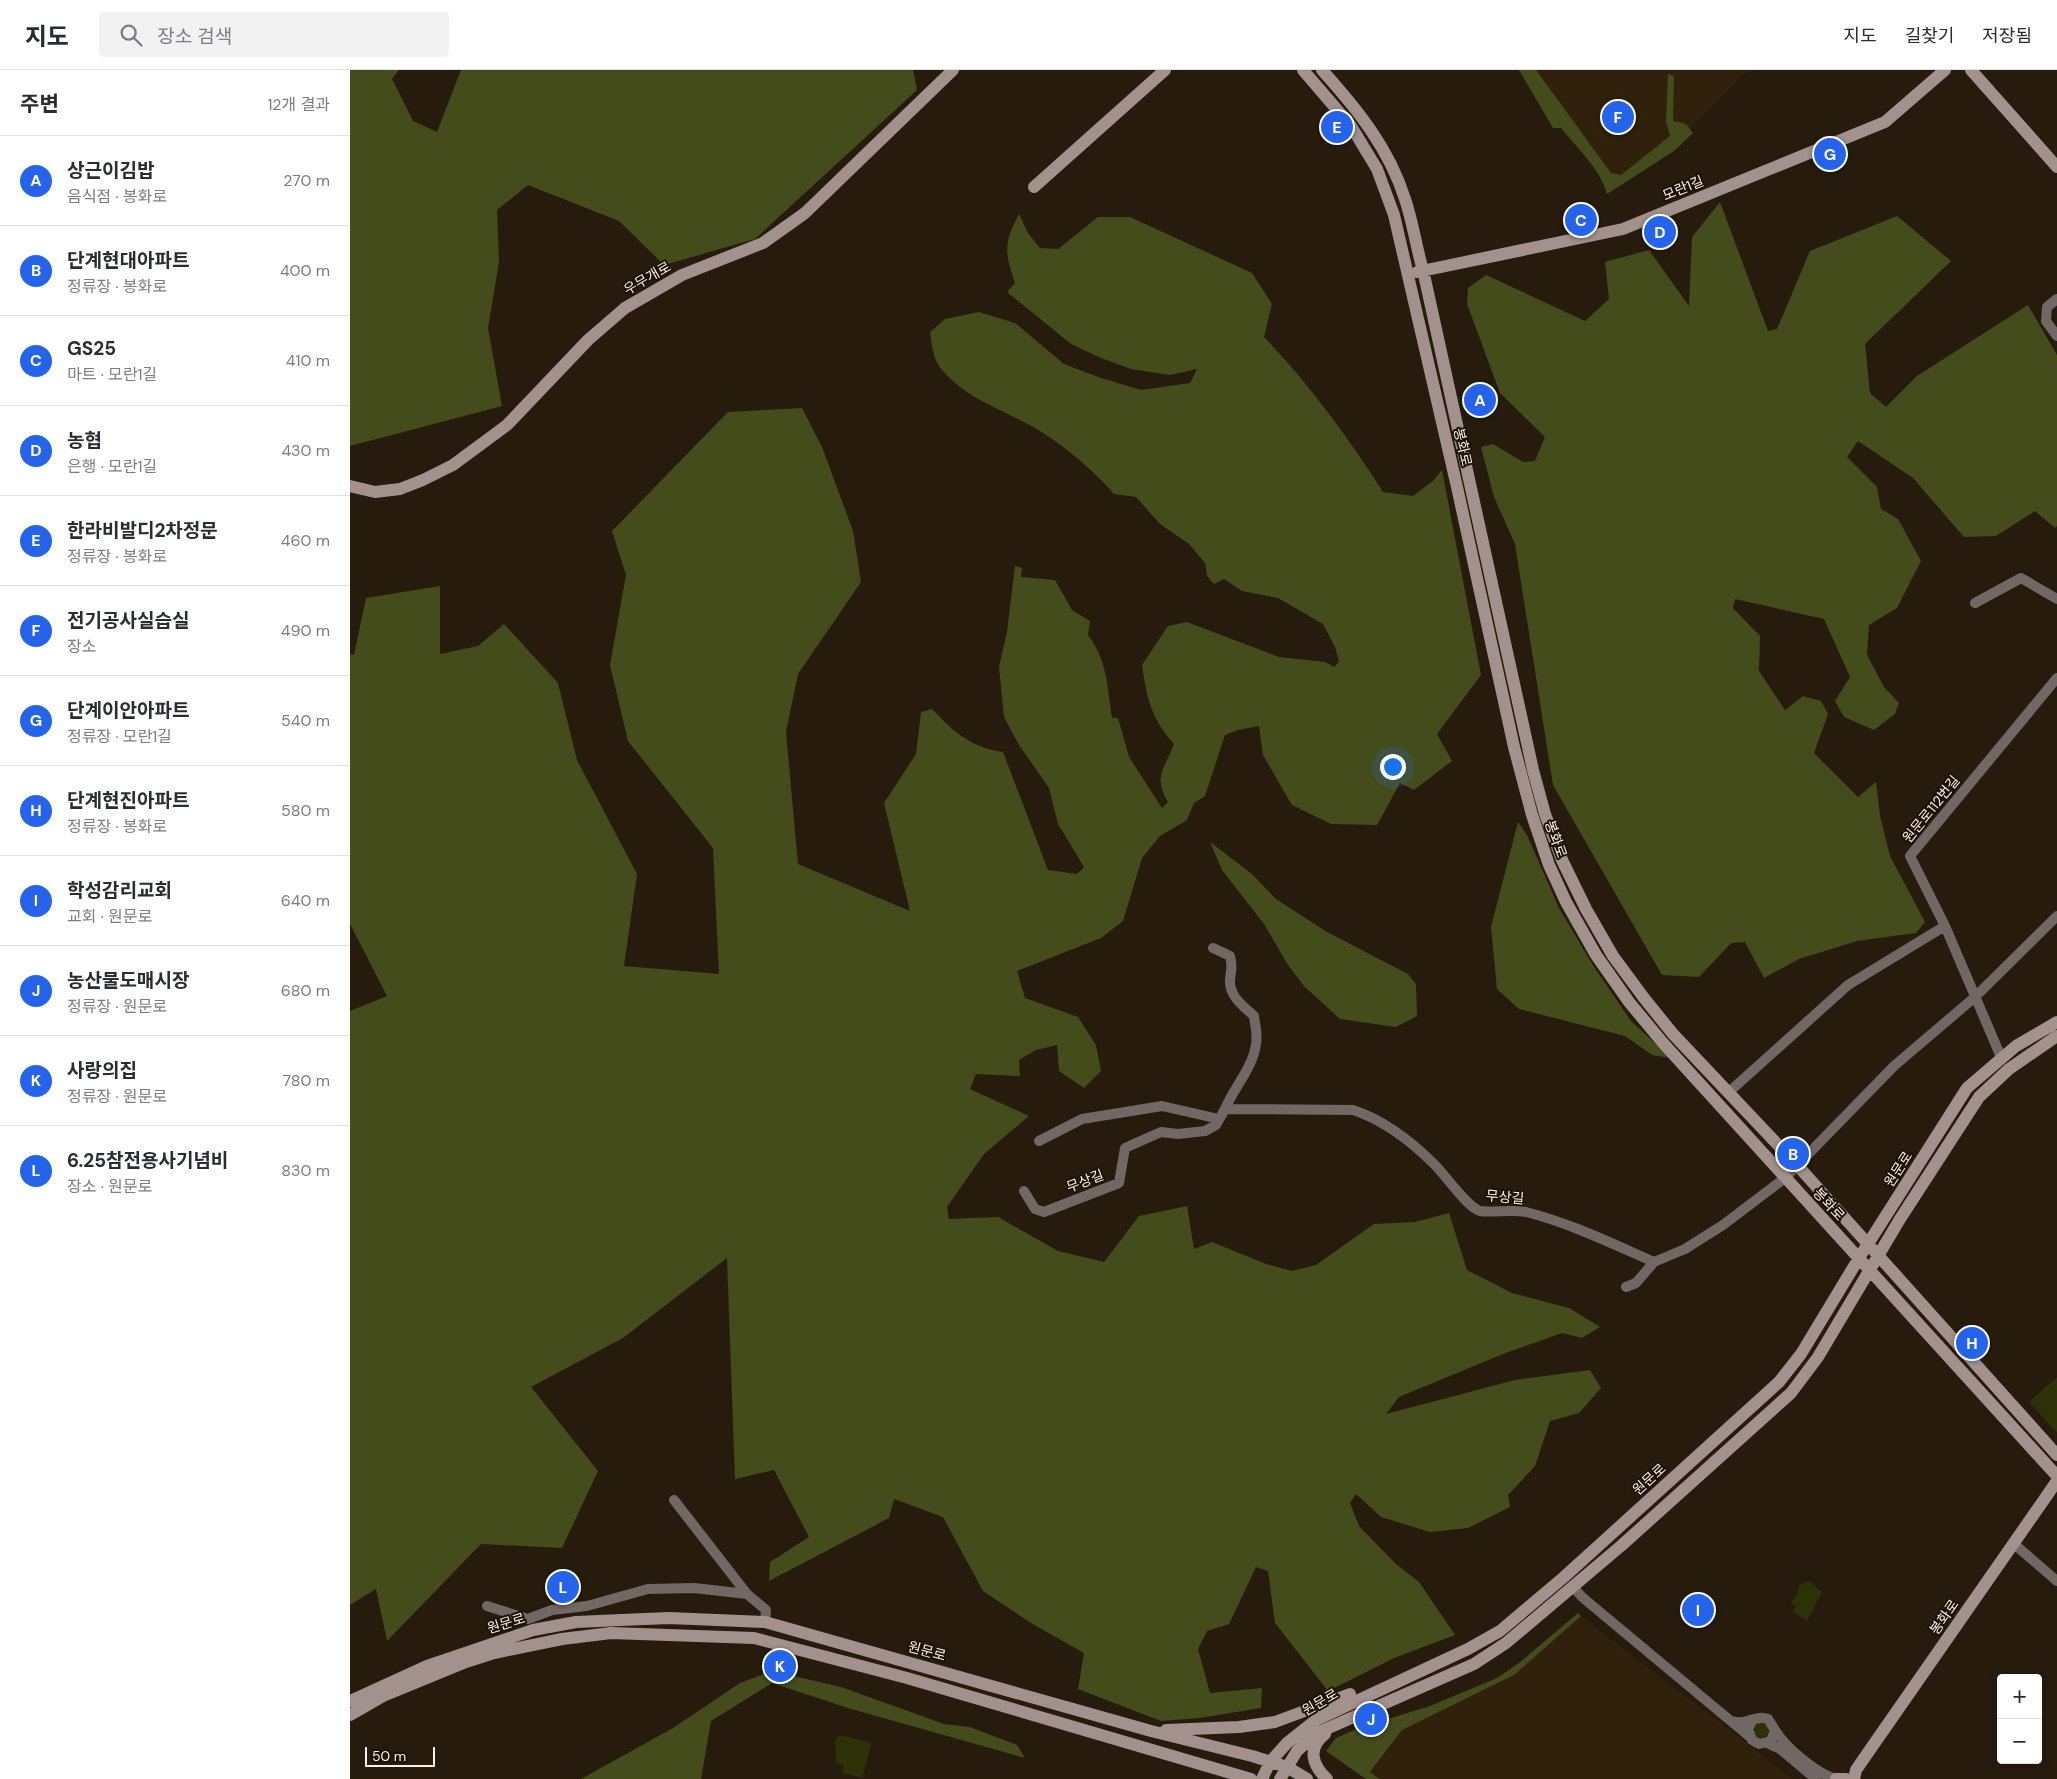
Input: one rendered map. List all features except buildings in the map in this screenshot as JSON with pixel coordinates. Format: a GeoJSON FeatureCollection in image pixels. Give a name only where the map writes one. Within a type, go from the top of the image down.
{"type":"FeatureCollection","features":[{"type":"Feature","properties":{"kind":"street","name":"우무개로"},"geometry":{"type":"LineString","coordinates":[[350,486],[375,492],[400,489],[454,465],[507,426],[588,340],[625,308],[682,275],[763,243],[805,213],[953,70]]}},
{"type":"Feature","properties":{"kind":"street"},"geometry":{"type":"LineString","coordinates":[[1034,187],[1165,70]]}},
{"type":"Feature","properties":{"kind":"street","name":"봉화로"},"geometry":{"type":"LineString","coordinates":[[1303,70],[1351,126],[1377,169],[1394,215],[1457,487],[1514,747],[1532,815],[1549,865],[1566,902],[1596,955],[1629,1002],[1785,1178],[2057,1476]]}},
{"type":"Feature","properties":{"kind":"street","name":"봉화로"},"geometry":{"type":"LineString","coordinates":[[1322,70],[1360,113],[1387,155],[1405,198],[1423,270],[1533,770],[1548,823],[1562,860],[1586,909],[1613,956],[1673,1034],[1798,1166],[1867,1246],[1879,1256]]}},
{"type":"Feature","properties":{"kind":"street","name":"모란1길"},"geometry":{"type":"LineString","coordinates":[[1408,276],[1423,270],[1623,229],[1885,122],[1945,70]]}},
{"type":"Feature","properties":{"kind":"street"},"geometry":{"type":"LineString","coordinates":[[1971,70],[2057,167]]}},
{"type":"Feature","properties":{"kind":"street"},"geometry":{"type":"LineString","coordinates":[[2057,299],[2047,308],[2046,321],[2057,336]]}},
{"type":"Feature","properties":{"kind":"street"},"geometry":{"type":"LineString","coordinates":[[1975,603],[2021,578],[2057,599]]}},
{"type":"Feature","properties":{"kind":"street","name":"원문로112번길"},"geometry":{"type":"LineString","coordinates":[[2001,1057],[1945,926],[1910,856],[2057,678]]}},
{"type":"Feature","properties":{"kind":"street"},"geometry":{"type":"LineString","coordinates":[[1626,1286],[1636,1283],[1654,1262],[1685,1248],[1723,1225],[1785,1178],[1894,1066],[1974,997],[2057,916]]}},
{"type":"Feature","properties":{"kind":"street"},"geometry":{"type":"LineString","coordinates":[[1729,1092],[1848,985],[1945,926]]}},
{"type":"Feature","properties":{"kind":"street"},"geometry":{"type":"LineString","coordinates":[[1039,1141],[1082,1119],[1162,1106],[1220,1119],[1231,1094],[1246,1071],[1257,1043],[1254,1016],[1238,1001],[1231,990],[1230,979],[1233,967],[1230,956],[1213,948]]}},
{"type":"Feature","properties":{"kind":"street","name":"원문로"},"geometry":{"type":"LineString","coordinates":[[350,1701],[427,1666],[531,1624],[701,1619],[765,1622],[1151,1731],[1270,1762],[1287,1743],[1316,1720],[1468,1649],[1500,1631],[1564,1577],[1791,1369],[1967,1088],[2001,1057],[2035,1033],[2057,1022]]}},
{"type":"Feature","properties":{"kind":"street","name":"원문로"},"geometry":{"type":"LineString","coordinates":[[1280,1779],[1297,1751],[1317,1732],[1474,1664],[1506,1644],[1573,1587],[1791,1393],[1809,1370],[1979,1096],[2009,1069],[2057,1036]]}},
{"type":"Feature","properties":{"kind":"street"},"geometry":{"type":"LineString","coordinates":[[2001,1057],[2009,1069]]}},
{"type":"Feature","properties":{"kind":"street","name":"무상길"},"geometry":{"type":"LineString","coordinates":[[1225,1109],[1354,1110],[1373,1116],[1392,1129],[1434,1164],[1467,1201],[1480,1211],[1525,1212],[1588,1233],[1654,1262]]}},
{"type":"Feature","properties":{"kind":"street","name":"무상길"},"geometry":{"type":"LineString","coordinates":[[1024,1191],[1035,1209],[1044,1212],[1119,1183],[1125,1148],[1160,1132],[1178,1134],[1205,1131],[1216,1125],[1220,1119]]}},
{"type":"Feature","properties":{"kind":"street"},"geometry":{"type":"LineString","coordinates":[[1879,1256],[2057,1455]]}},
{"type":"Feature","properties":{"kind":"street","name":"봉화로"},"geometry":{"type":"LineString","coordinates":[[1845,1777],[2014,1544],[2057,1481]]}},
{"type":"Feature","properties":{"kind":"street"},"geometry":{"type":"LineString","coordinates":[[674,1500],[747,1594],[766,1610],[765,1622]]}},
{"type":"Feature","properties":{"kind":"street"},"geometry":{"type":"LineString","coordinates":[[2014,1544],[2057,1581]]}},
{"type":"Feature","properties":{"kind":"street"},"geometry":{"type":"LineString","coordinates":[[1564,1577],[1589,1603],[1725,1717],[1759,1744],[1767,1743],[1780,1749],[1816,1779]]}},
{"type":"Feature","properties":{"kind":"street"},"geometry":{"type":"LineString","coordinates":[[487,1606],[531,1624],[552,1610],[587,1606],[648,1589],[694,1588],[747,1594]]}},
{"type":"Feature","properties":{"kind":"street","name":"원문로"},"geometry":{"type":"LineString","coordinates":[[350,1715],[384,1696],[466,1662],[562,1639],[611,1633],[754,1638],[907,1678],[1252,1779]]}},
{"type":"Feature","properties":{"kind":"street"},"geometry":{"type":"LineString","coordinates":[[1151,1731],[1240,1727],[1275,1722],[1468,1649]]}},
{"type":"Feature","properties":{"kind":"street"},"geometry":{"type":"LineString","coordinates":[[1725,1717],[1739,1723],[1752,1722]]}},
{"type":"Feature","properties":{"kind":"street"},"geometry":{"type":"LineString","coordinates":[[1750,1737],[1748,1729],[1752,1722],[1758,1718],[1768,1719],[1786,1743],[1814,1767],[1824,1774],[1845,1777]]}},
{"type":"Feature","properties":{"kind":"street"},"geometry":{"type":"LineString","coordinates":[[1327,1779],[1315,1765],[1312,1751],[1319,1739],[1341,1722]]}},
{"type":"Feature","properties":{"kind":"street"},"geometry":{"type":"LineString","coordinates":[[1767,1743],[1773,1738],[1775,1730]]}},
{"type":"Feature","properties":{"kind":"street"},"geometry":{"type":"LineString","coordinates":[[1262,1779],[1270,1762],[1286,1767],[1307,1779]]}},
{"type":"Feature","properties":{"kind":"shaded area"},"geometry":{"type":"Polygon","coordinates":[[[1524,70],[1748,70],[1679,141],[1616,186],[1524,70]]]}},
{"type":"Feature","properties":{"kind":"shaded area"},"geometry":{"type":"Polygon","coordinates":[[[1581,1616],[1793,1779],[1379,1779],[1370,1773],[1402,1730],[1514,1675],[1581,1616]]]}},
{"type":"Feature","properties":{"kind":"green space"},"geometry":{"type":"Polygon","coordinates":[[[350,70],[399,70],[392,79],[413,121],[437,132],[461,70],[913,70],[917,90],[755,239],[664,265],[619,221],[528,185],[497,210],[499,262],[488,328],[502,406],[350,446],[350,70]]]}},
{"type":"Feature","properties":{"kind":"green space"},"geometry":{"type":"Polygon","coordinates":[[[1519,70],[1536,70],[1611,173],[1621,175],[1670,136],[1666,121],[1668,74],[1674,76],[1673,121],[1686,124],[1693,133],[1674,151],[1607,194],[1599,176],[1588,160],[1561,128],[1553,128],[1519,70]]]}},
{"type":"Feature","properties":{"kind":"green space"},"geometry":{"type":"Polygon","coordinates":[[[1720,202],[1768,331],[1777,329],[1810,251],[1897,216],[1951,261],[1865,344],[1870,393],[1886,407],[1917,376],[2028,305],[2057,355],[2057,526],[2055,528],[2035,511],[1996,536],[1964,537],[1913,478],[1858,441],[1847,457],[1877,487],[1881,509],[1898,519],[1921,561],[1897,608],[1869,625],[1867,655],[1884,687],[1899,703],[1895,714],[1874,730],[1844,717],[1835,701],[1850,677],[1824,619],[1735,599],[1733,608],[1760,636],[1759,671],[1785,710],[1803,696],[1821,701],[1828,714],[1814,753],[1858,797],[1876,782],[1880,816],[1890,856],[1925,922],[1916,933],[1857,941],[1799,959],[1764,978],[1745,942],[1731,943],[1699,977],[1662,975],[1553,785],[1515,544],[1494,497],[1481,447],[1493,444],[1523,462],[1535,461],[1545,437],[1500,393],[1467,304],[1468,288],[1486,275],[1585,321],[1609,299],[1605,262],[1649,250],[1689,306],[1692,237],[1720,202]]]}},
{"type":"Feature","properties":{"kind":"green space"},"geometry":{"type":"Polygon","coordinates":[[[1019,214],[1028,233],[1040,248],[1058,249],[1098,217],[1130,217],[1252,273],[1272,304],[1264,337],[1297,373],[1327,412],[1383,492],[1413,496],[1433,481],[1442,470],[1481,675],[1437,734],[1452,761],[1414,790],[1400,783],[1377,825],[1331,824],[1292,805],[1263,755],[1259,726],[1238,730],[1225,735],[1205,796],[1194,803],[1187,820],[1160,836],[1142,858],[1123,921],[1101,938],[1017,971],[1025,998],[1078,1017],[1096,1045],[1101,1071],[1084,1088],[1059,1071],[1057,1045],[1036,1050],[1019,1060],[1020,1076],[976,1074],[970,1089],[1029,1116],[984,1154],[947,1207],[949,1219],[998,1217],[1058,1251],[1104,1262],[1139,1216],[1187,1206],[1194,1249],[1212,1242],[1266,1264],[1292,1271],[1316,1265],[1374,1224],[1415,1222],[1449,1213],[1467,1270],[1512,1293],[1569,1308],[1600,1327],[1582,1338],[1562,1333],[1503,1354],[1399,1397],[1386,1414],[1515,1380],[1590,1370],[1601,1388],[1579,1413],[1550,1421],[1535,1466],[1508,1495],[1510,1507],[1468,1528],[1430,1532],[1381,1517],[1356,1494],[1350,1503],[1359,1526],[1396,1564],[1419,1582],[1455,1635],[1394,1658],[1328,1691],[1275,1623],[1268,1571],[1256,1567],[1229,1624],[1207,1631],[1198,1649],[1210,1693],[1262,1688],[1261,1708],[1199,1718],[1161,1721],[1078,1689],[1084,1653],[1031,1623],[983,1591],[943,1517],[894,1499],[889,1518],[769,1581],[770,1562],[809,1537],[774,1470],[735,1479],[727,1258],[623,1338],[531,1387],[598,1471],[562,1548],[481,1544],[387,1641],[376,1589],[350,1605],[350,1011],[387,996],[350,924],[350,654],[354,655],[366,598],[440,586],[440,654],[478,646],[504,624],[558,683],[577,760],[637,874],[624,966],[719,974],[713,848],[628,741],[610,665],[626,575],[612,531],[728,412],[802,408],[822,447],[853,531],[861,582],[798,674],[786,732],[798,864],[910,911],[884,803],[916,754],[921,712],[932,709],[963,737],[991,750],[1003,752],[1048,870],[1077,874],[1084,867],[1058,824],[1049,788],[1019,745],[1004,717],[999,667],[1007,632],[1015,566],[1022,568],[1021,577],[1055,580],[1072,610],[1090,621],[1088,635],[1095,645],[1103,665],[1112,718],[1118,718],[1129,757],[1162,808],[1168,802],[1161,786],[1162,773],[1174,744],[1155,717],[1148,698],[1142,665],[1168,626],[1187,622],[1279,657],[1325,662],[1334,667],[1339,662],[1335,647],[1323,624],[1278,598],[1242,591],[1224,579],[1214,584],[1207,576],[1205,563],[1189,544],[1160,524],[1136,497],[1114,494],[1095,474],[1060,445],[1036,428],[971,395],[952,380],[937,363],[930,332],[945,319],[979,312],[1015,323],[1064,364],[1101,378],[1141,390],[1190,383],[1197,369],[1170,375],[1131,369],[1071,344],[1007,292],[1015,283],[1009,263],[1008,241],[1019,214]]]}},
{"type":"Feature","properties":{"kind":"green space"},"geometry":{"type":"Polygon","coordinates":[[[1518,822],[1527,835],[1559,908],[1594,967],[1631,1021],[1671,1058],[1652,1055],[1625,1036],[1519,1009],[1497,989],[1491,927],[1518,822]]]}},
{"type":"Feature","properties":{"kind":"green space"},"geometry":{"type":"Polygon","coordinates":[[[1210,842],[1252,874],[1276,899],[1327,932],[1408,974],[1416,984],[1417,1016],[1396,1027],[1340,1019],[1304,986],[1288,965],[1264,924],[1222,870],[1210,842]]]}},
{"type":"Feature","properties":{"kind":"green space"},"geometry":{"type":"Polygon","coordinates":[[[2057,1377],[2057,1433],[2029,1402],[2057,1377]]]}},
{"type":"Feature","properties":{"kind":"green space"},"geometry":{"type":"Polygon","coordinates":[[[1810,1581],[1822,1592],[1807,1621],[1792,1611],[1796,1606],[1791,1603],[1798,1593],[1797,1588],[1803,1583],[1810,1581]]]}},
{"type":"Feature","properties":{"kind":"green space"},"geometry":{"type":"Polygon","coordinates":[[[1578,1613],[1581,1616],[1514,1675],[1402,1730],[1370,1772],[1379,1779],[1366,1779],[1326,1751],[1336,1738],[1359,1728],[1430,1706],[1497,1678],[1519,1663],[1578,1613]]]}},
{"type":"Feature","properties":{"kind":"green space"},"geometry":{"type":"Polygon","coordinates":[[[772,1671],[841,1687],[944,1724],[970,1727],[1017,1745],[1025,1758],[848,1708],[772,1683],[711,1721],[701,1779],[581,1779],[673,1728],[740,1683],[772,1671]]]}},
{"type":"Feature","properties":{"kind":"green space"},"geometry":{"type":"Polygon","coordinates":[[[1761,1722],[1769,1730],[1761,1738],[1753,1730],[1761,1722]]]}},
{"type":"Feature","properties":{"kind":"green space"},"geometry":{"type":"Polygon","coordinates":[[[840,1735],[872,1743],[862,1778],[843,1773],[843,1765],[836,1764],[835,1739],[840,1735]]]}},
{"type":"Feature","properties":{"kind":"place","name":"전기공사실습실"},"geometry":{"type":"Point","coordinates":[1618,117]}},
{"type":"Feature","properties":{"kind":"place","name":"한라비발디2차정문"},"geometry":{"type":"Point","coordinates":[1337,127]}},
{"type":"Feature","properties":{"kind":"place","name":"단계이안아파트"},"geometry":{"type":"Point","coordinates":[1830,154]}},
{"type":"Feature","properties":{"kind":"place","name":"GS25"},"geometry":{"type":"Point","coordinates":[1581,220]}},
{"type":"Feature","properties":{"kind":"place","name":"농협"},"geometry":{"type":"Point","coordinates":[1660,232]}},
{"type":"Feature","properties":{"kind":"place","name":"상근이김밥"},"geometry":{"type":"Point","coordinates":[1480,400]}},
{"type":"Feature","properties":{"kind":"place","name":"단계현대아파트"},"geometry":{"type":"Point","coordinates":[1793,1154]}},
{"type":"Feature","properties":{"kind":"place","name":"단계현진아파트"},"geometry":{"type":"Point","coordinates":[1972,1343]}},
{"type":"Feature","properties":{"kind":"place","name":"6.25참전용사기념비"},"geometry":{"type":"Point","coordinates":[563,1587]}},
{"type":"Feature","properties":{"kind":"place","name":"학성감리교회"},"geometry":{"type":"Point","coordinates":[1698,1610]}},
{"type":"Feature","properties":{"kind":"place","name":"사랑의집"},"geometry":{"type":"Point","coordinates":[780,1666]}},
{"type":"Feature","properties":{"kind":"place","name":"농산물도매시장"},"geometry":{"type":"Point","coordinates":[1371,1719]}}]}
